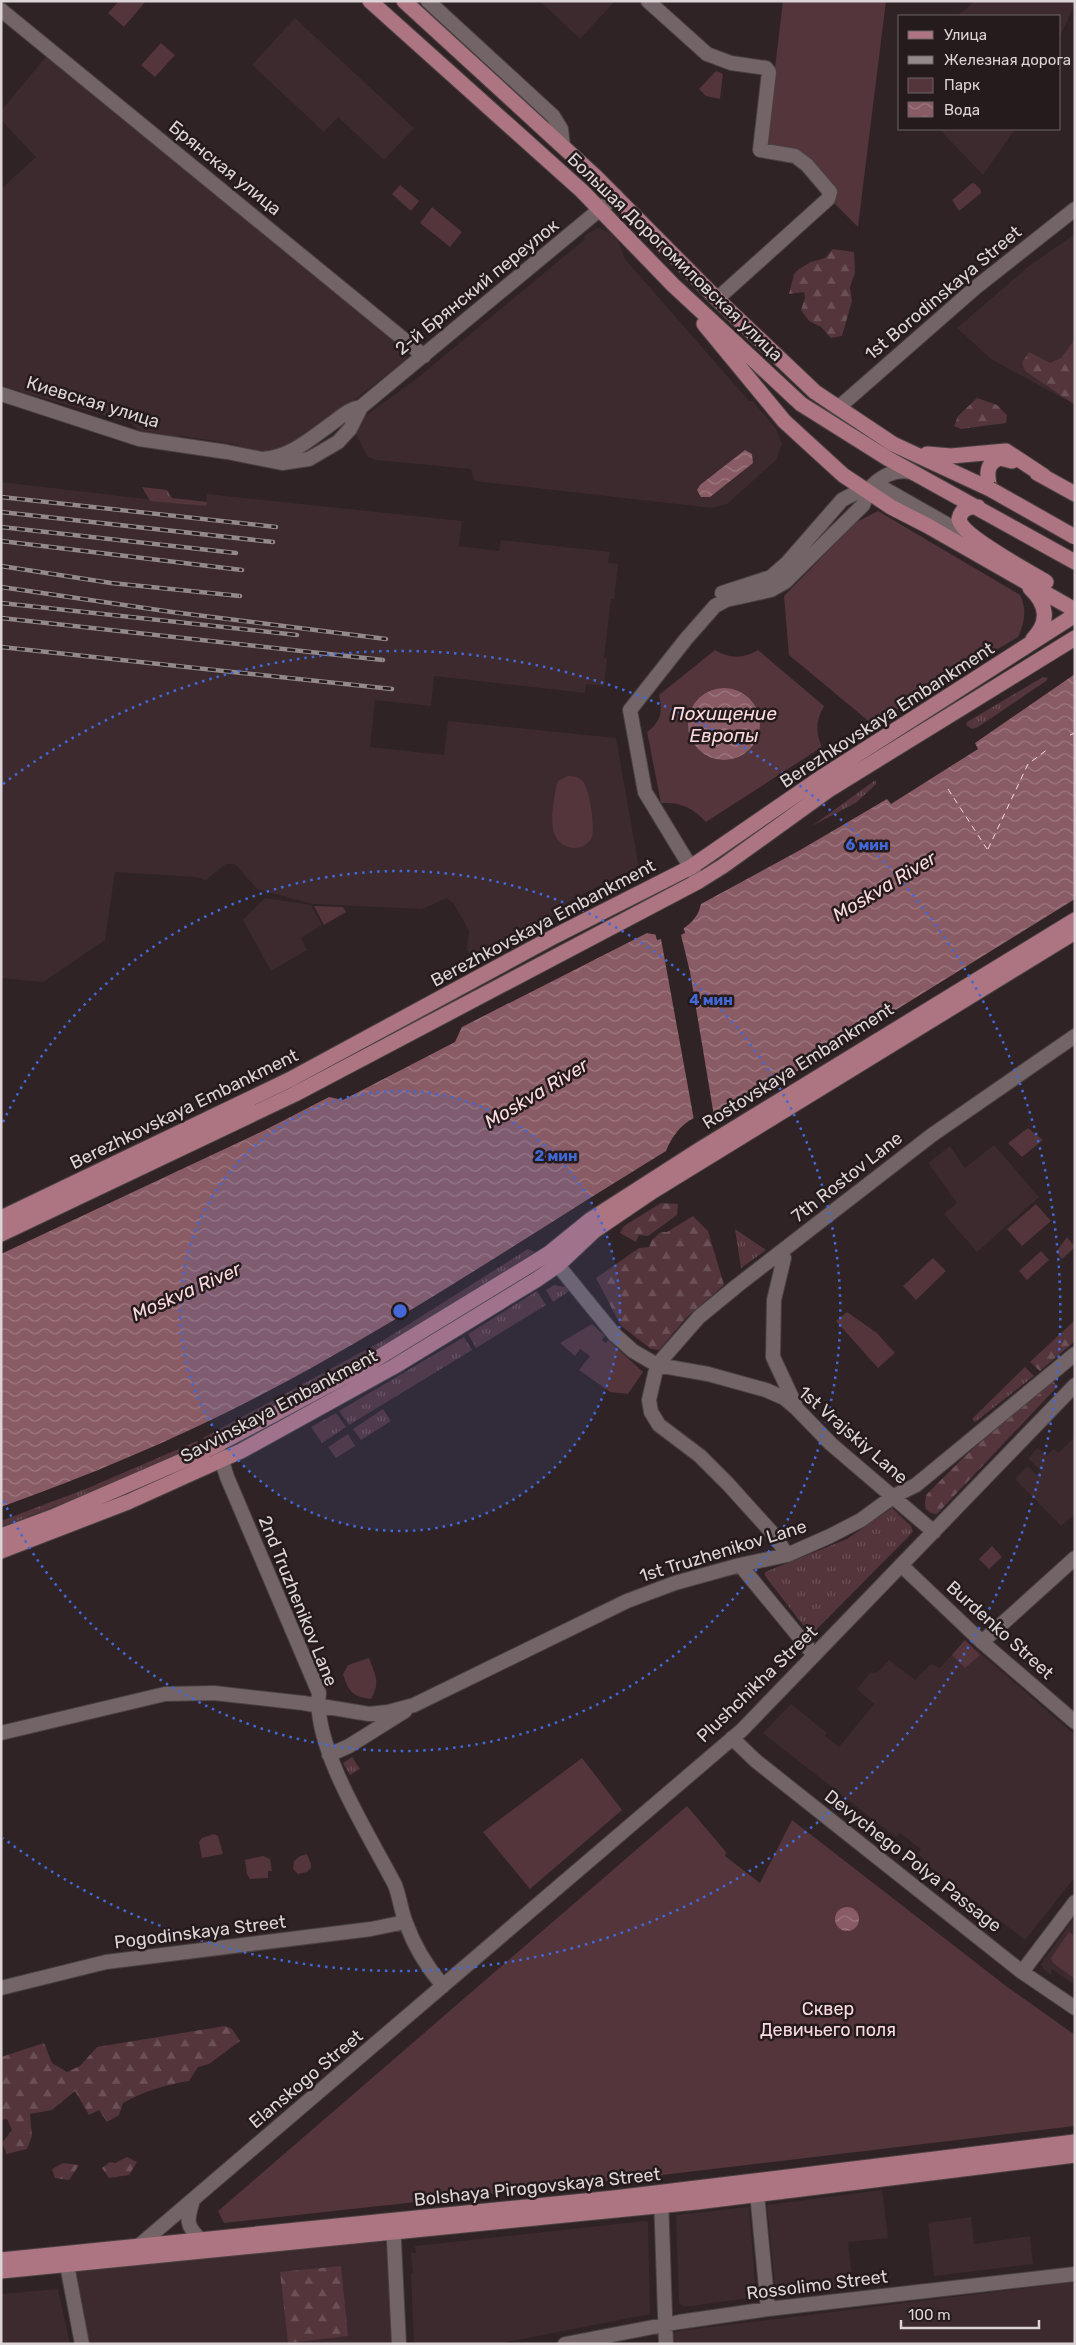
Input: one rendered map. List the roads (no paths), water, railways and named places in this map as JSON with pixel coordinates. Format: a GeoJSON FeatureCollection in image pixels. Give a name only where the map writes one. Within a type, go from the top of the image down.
{"type":"FeatureCollection","features":[{"type":"Feature","properties":{"kind":"main road","name":"Большая Дорогомиловская улица"},"geometry":{"type":"LineString","coordinates":[[370,1],[551,162],[601,209],[674,285],[801,404],[860,442],[1075,562]]}},
{"type":"Feature","properties":{"kind":"main road","name":"Большая Дорогомиловская улица"},"geometry":{"type":"LineString","coordinates":[[404,1],[616,196],[717,299],[815,392],[893,444],[990,489],[1075,538]]}},
{"type":"Feature","properties":{"kind":"main road"},"geometry":{"type":"LineString","coordinates":[[674,285],[734,363],[784,421],[828,462],[867,491],[1075,610]]}},
{"type":"Feature","properties":{"kind":"main road"},"geometry":{"type":"LineString","coordinates":[[893,444],[938,456],[1006,451],[1075,494]]}},
{"type":"Feature","properties":{"kind":"main road"},"geometry":{"type":"LineString","coordinates":[[990,489],[988,470],[995,460],[1000,458],[1007,459],[1044,476]]}},
{"type":"Feature","properties":{"kind":"main road"},"geometry":{"type":"LineString","coordinates":[[978,507],[962,511],[959,519],[964,530],[1075,600]]}},
{"type":"Feature","properties":{"kind":"main road"},"geometry":{"type":"LineString","coordinates":[[1015,576],[1037,595],[1042,603],[1045,616],[1041,630],[1024,649]]}},
{"type":"Feature","properties":{"kind":"main road","name":"Berezhkovskaya Embankment"},"geometry":{"type":"LineString","coordinates":[[1,1218],[289,1080],[555,936],[691,867],[822,777],[1075,615]]}},
{"type":"Feature","properties":{"kind":"main road","name":"Berezhkovskaya Embankment"},"geometry":{"type":"LineString","coordinates":[[1,1234],[295,1094],[699,881],[723,866],[830,789],[1075,638]]}},
{"type":"Feature","properties":{"kind":"main road","name":"Rostovskaya Embankment"},"geometry":{"type":"LineString","coordinates":[[553,1259],[620,1199],[1075,920]]}},
{"type":"Feature","properties":{"kind":"main road","name":"Rostovskaya Embankment"},"geometry":{"type":"LineString","coordinates":[[553,1259],[653,1191],[1075,932]]}},
{"type":"Feature","properties":{"kind":"main road","name":"Savvinskaya Embankment"},"geometry":{"type":"LineString","coordinates":[[1,1536],[120,1489],[217,1445],[363,1367],[553,1259]]}},
{"type":"Feature","properties":{"kind":"main road","name":"Savvinskaya Embankment"},"geometry":{"type":"LineString","coordinates":[[1,1551],[78,1523],[222,1461],[396,1366],[553,1259]]}},
{"type":"Feature","properties":{"kind":"main road","name":"Bolshaya Pirogovskaya Street"},"geometry":{"type":"LineString","coordinates":[[757,2188],[1075,2142]]}},
{"type":"Feature","properties":{"kind":"main road","name":"Bolshaya Pirogovskaya Street"},"geometry":{"type":"LineString","coordinates":[[1,2271],[393,2227],[1075,2155]]}},
{"type":"Feature","properties":{"kind":"main road","name":"Bolshaya Pirogovskaya Street"},"geometry":{"type":"LineString","coordinates":[[1,2260],[201,2240],[393,2227]]}},
{"type":"Feature","properties":{"kind":"street"},"geometry":{"type":"LineString","coordinates":[[428,1],[553,116],[561,130],[568,154],[565,162],[559,165],[551,162]]}},
{"type":"Feature","properties":{"kind":"street"},"geometry":{"type":"LineString","coordinates":[[648,1],[707,54],[731,62],[766,68],[769,72],[760,150],[789,154],[799,159],[829,189],[830,196],[717,299]]}},
{"type":"Feature","properties":{"kind":"street","name":"Брянская улица"},"geometry":{"type":"LineString","coordinates":[[3,11],[424,356]]}},
{"type":"Feature","properties":{"kind":"street","name":"2-й Брянский переулок"},"geometry":{"type":"LineString","coordinates":[[263,459],[278,458],[290,453],[348,411],[361,407],[616,196]]}},
{"type":"Feature","properties":{"kind":"street","name":"1st Borodinskaya Street"},"geometry":{"type":"LineString","coordinates":[[838,408],[975,288],[1075,209]]}},
{"type":"Feature","properties":{"kind":"street","name":"Киевская улица"},"geometry":{"type":"LineString","coordinates":[[1,394],[139,439],[194,446],[263,459]]}},
{"type":"Feature","properties":{"kind":"street","name":"2-й Брянский переулок"},"geometry":{"type":"LineString","coordinates":[[263,459],[282,463],[309,459],[338,442],[350,429],[361,407]]}},
{"type":"Feature","properties":{"kind":"street"},"geometry":{"type":"LineString","coordinates":[[330,425],[327,428],[327,436],[330,440],[338,442]]}},
{"type":"Feature","properties":{"kind":"street"},"geometry":{"type":"LineString","coordinates":[[699,881],[645,792],[630,710],[686,638],[720,603],[734,597],[771,590],[791,577],[863,505],[867,491],[893,472],[906,470],[916,474]]}},
{"type":"Feature","properties":{"kind":"street"},"geometry":{"type":"LineString","coordinates":[[867,491],[886,489],[979,541]]}},
{"type":"Feature","properties":{"kind":"street"},"geometry":{"type":"LineString","coordinates":[[636,895],[642,894],[647,898],[647,904],[644,909]]}},
{"type":"Feature","properties":{"kind":"street","name":"7th Rostov Lane"},"geometry":{"type":"LineString","coordinates":[[657,1364],[699,1317],[779,1254],[932,1135],[1075,1036]]}},
{"type":"Feature","properties":{"kind":"street"},"geometry":{"type":"LineString","coordinates":[[779,1254],[784,1258],[774,1300],[773,1357],[784,1385],[797,1409]]}},
{"type":"Feature","properties":{"kind":"street","name":"1st Vrajskiy Lane"},"geometry":{"type":"LineString","coordinates":[[553,1259],[614,1334],[633,1351],[657,1364],[708,1374],[766,1390],[797,1409],[831,1444],[934,1532]]}},
{"type":"Feature","properties":{"kind":"street","name":"1st Truzhenikov Lane"},"geometry":{"type":"LineString","coordinates":[[1,1733],[165,1694],[214,1693],[369,1714],[388,1712],[414,1705],[627,1601],[675,1582],[740,1564],[787,1555],[861,1520],[894,1496],[916,1485],[1075,1354]]}},
{"type":"Feature","properties":{"kind":"street"},"geometry":{"type":"LineString","coordinates":[[657,1364],[649,1400],[651,1412],[659,1425],[700,1456],[728,1484],[775,1536],[787,1555]]}},
{"type":"Feature","properties":{"kind":"street","name":"Plushchikha Street"},"geometry":{"type":"LineString","coordinates":[[443,1986],[732,1738],[1075,1386]]}},
{"type":"Feature","properties":{"kind":"street","name":"2nd Truzhenikov Lane"},"geometry":{"type":"LineString","coordinates":[[217,1445],[319,1693],[317,1706],[331,1763],[395,1885],[402,1903],[405,1922],[428,1968],[443,1986]]}},
{"type":"Feature","properties":{"kind":"street"},"geometry":{"type":"LineString","coordinates":[[982,1642],[1075,1558]]}},
{"type":"Feature","properties":{"kind":"street"},"geometry":{"type":"LineString","coordinates":[[740,1564],[814,1655]]}},
{"type":"Feature","properties":{"kind":"street","name":"Burdenko Street"},"geometry":{"type":"LineString","coordinates":[[901,1565],[982,1642],[1073,1717]]}},
{"type":"Feature","properties":{"kind":"street"},"geometry":{"type":"LineString","coordinates":[[329,1755],[384,1726],[414,1705]]}},
{"type":"Feature","properties":{"kind":"street","name":"Devychego Polya Passage"},"geometry":{"type":"LineString","coordinates":[[732,1738],[756,1761],[1022,1972],[1075,2008]]}},
{"type":"Feature","properties":{"kind":"street"},"geometry":{"type":"LineString","coordinates":[[1022,1972],[1075,1902]]}},
{"type":"Feature","properties":{"kind":"street","name":"Pogodinskaya Street"},"geometry":{"type":"LineString","coordinates":[[1,1988],[106,1962],[371,1929],[405,1922]]}},
{"type":"Feature","properties":{"kind":"street","name":"Elanskogo Street"},"geometry":{"type":"LineString","coordinates":[[120,2259],[138,2247],[443,1986]]}},
{"type":"Feature","properties":{"kind":"street"},"geometry":{"type":"LineString","coordinates":[[757,2188],[768,2309]]}},
{"type":"Feature","properties":{"kind":"street"},"geometry":{"type":"LineString","coordinates":[[662,2199],[666,2344]]}},
{"type":"Feature","properties":{"kind":"street"},"geometry":{"type":"LineString","coordinates":[[193,2200],[188,2220],[190,2230],[201,2240]]}},
{"type":"Feature","properties":{"kind":"street"},"geometry":{"type":"LineString","coordinates":[[393,2227],[399,2344]]}},
{"type":"Feature","properties":{"kind":"street"},"geometry":{"type":"LineString","coordinates":[[67,2265],[82,2344]]}},
{"type":"Feature","properties":{"kind":"street","name":"Rossolimo Street"},"geometry":{"type":"LineString","coordinates":[[565,2344],[666,2324],[768,2309],[1075,2274]]}},
{"type":"Feature","properties":{"kind":"water"},"geometry":{"type":"Polygon","coordinates":[[[745,450],[752,454],[753,463],[710,497],[701,497],[697,490],[700,485],[745,450]]]}},
{"type":"Feature","properties":{"kind":"water","name":"Moskva River"},"geometry":{"type":"Polygon","coordinates":[[[1075,674],[1075,899],[723,1117],[704,1115],[695,1117],[681,1127],[666,1151],[446,1288],[313,1367],[275,1388],[160,1444],[81,1477],[1,1507],[1,1254],[265,1130],[329,1097],[343,1100],[455,1042],[462,1027],[647,933],[664,934],[681,930],[694,920],[701,904],[802,849],[887,799],[891,804],[978,749],[975,743],[1075,674]]]}},
{"type":"Feature","properties":{"kind":"water","name":"Похищение Европы"},"geometry":{"type":"Polygon","coordinates":[[[724,688],[744,694],[754,704],[760,724],[754,744],[744,754],[724,760],[704,754],[694,744],[688,724],[694,704],[704,694],[724,688]]]}},
{"type":"Feature","properties":{"kind":"water"},"geometry":{"type":"Polygon","coordinates":[[[847,1907],[856,1910],[859,1919],[856,1928],[847,1931],[838,1928],[835,1919],[838,1910],[847,1907]]]}},
{"type":"Feature","properties":{"kind":"railway"},"geometry":{"type":"LineString","coordinates":[[1,497],[276,527]]}},
{"type":"Feature","properties":{"kind":"railway"},"geometry":{"type":"LineString","coordinates":[[1,512],[273,542]]}},
{"type":"Feature","properties":{"kind":"railway"},"geometry":{"type":"LineString","coordinates":[[1,527],[236,553]]}},
{"type":"Feature","properties":{"kind":"railway"},"geometry":{"type":"LineString","coordinates":[[1,541],[242,570]]}},
{"type":"Feature","properties":{"kind":"railway"},"geometry":{"type":"LineString","coordinates":[[1,566],[111,583],[240,596]]}},
{"type":"Feature","properties":{"kind":"railway"},"geometry":{"type":"LineString","coordinates":[[1,587],[172,612],[386,639]]}},
{"type":"Feature","properties":{"kind":"railway"},"geometry":{"type":"LineString","coordinates":[[1,603],[297,635]]}},
{"type":"Feature","properties":{"kind":"railway"},"geometry":{"type":"LineString","coordinates":[[1,618],[383,660]]}},
{"type":"Feature","properties":{"kind":"railway"},"geometry":{"type":"LineString","coordinates":[[1,647],[392,689]]}},
{"type":"Feature","properties":{"kind":"park label","name":"Сквер Девичьего поля"},"geometry":{"type":"Point","coordinates":[828,2019]}}]}
